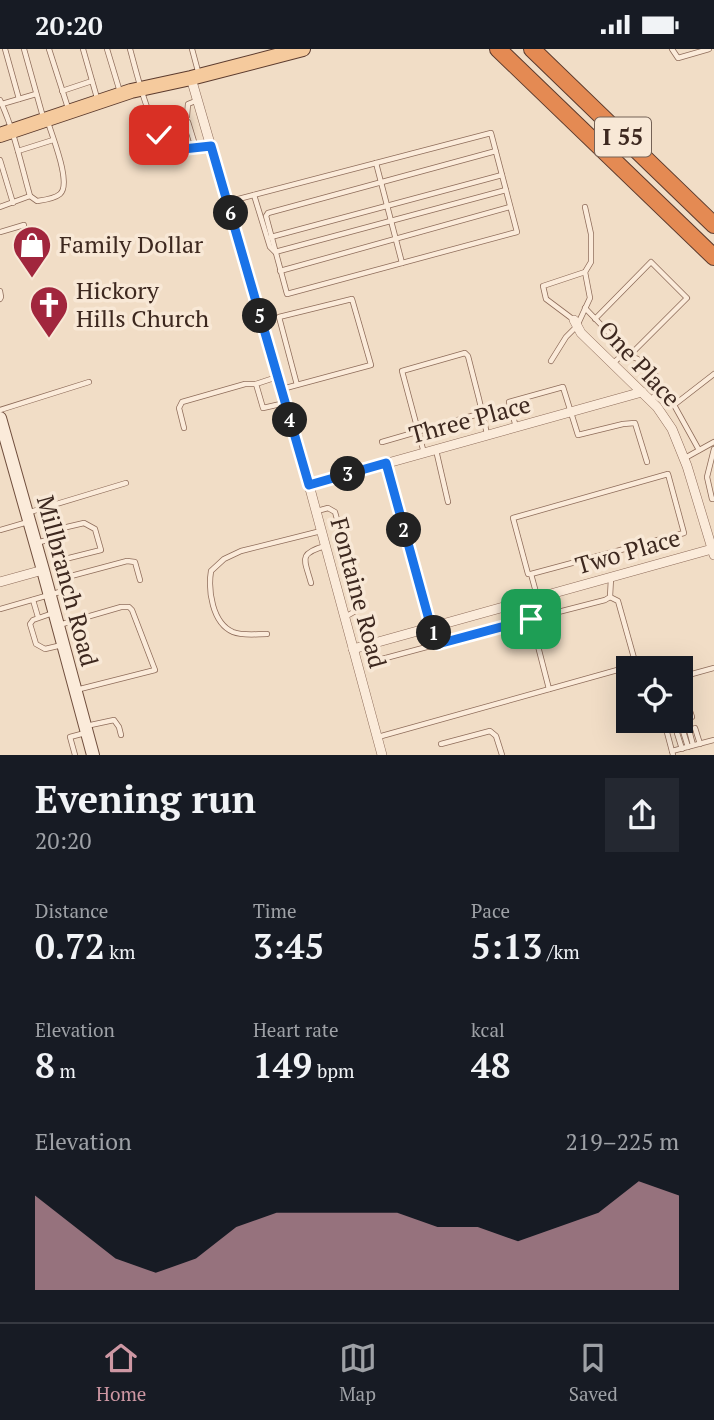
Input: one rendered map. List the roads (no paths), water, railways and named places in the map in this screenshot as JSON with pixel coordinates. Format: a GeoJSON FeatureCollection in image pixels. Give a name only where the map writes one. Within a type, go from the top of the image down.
{"type":"FeatureCollection","features":[{"type":"Feature","properties":{"kind":"highway","name":"I 55"},"geometry":{"type":"LineString","coordinates":[[498,49],[714,257]]}},
{"type":"Feature","properties":{"kind":"highway","name":"I 55"},"geometry":{"type":"LineString","coordinates":[[532,49],[714,225]]}},
{"type":"Feature","properties":{"kind":"main road"},"geometry":{"type":"LineString","coordinates":[[6,133],[120,95],[303,49]]}},
{"type":"Feature","properties":{"kind":"main road","name":"Millbranch Road"},"geometry":{"type":"LineString","coordinates":[[0,418],[93,755]]}},
{"type":"Feature","properties":{"kind":"street","name":"Fontaine Road"},"geometry":{"type":"LineString","coordinates":[[195,77],[198,100],[309,485],[382,755]]}},
{"type":"Feature","properties":{"kind":"street","name":"One Place"},"geometry":{"type":"LineString","coordinates":[[575,323],[581,333],[642,392],[672,429],[684,458],[713,552]]}},
{"type":"Feature","properties":{"kind":"street","name":"Three Place"},"geometry":{"type":"LineString","coordinates":[[309,485],[642,392]]}},
{"type":"Feature","properties":{"kind":"street","name":"Two Place"},"geometry":{"type":"LineString","coordinates":[[353,649],[611,577],[713,552]]}},
{"type":"Feature","properties":{"kind":"street"},"geometry":{"type":"LineString","coordinates":[[0,582],[43,570]]}},
{"type":"Feature","properties":{"kind":"lane"},"geometry":{"type":"LineString","coordinates":[[5,49],[19,99]]}},
{"type":"Feature","properties":{"kind":"lane"},"geometry":{"type":"LineString","coordinates":[[24,49],[64,178],[62,192],[37,201],[30,196],[18,151],[6,133],[5,110],[1,102],[36,94]]}},
{"type":"Feature","properties":{"kind":"lane"},"geometry":{"type":"LineString","coordinates":[[49,49],[69,113]]}},
{"type":"Feature","properties":{"kind":"lane"},"geometry":{"type":"LineString","coordinates":[[83,49],[98,102]]}},
{"type":"Feature","properties":{"kind":"lane"},"geometry":{"type":"LineString","coordinates":[[107,49],[120,95]]}},
{"type":"Feature","properties":{"kind":"lane"},"geometry":{"type":"LineString","coordinates":[[130,49],[149,114],[165,144],[174,150],[211,146]]}},
{"type":"Feature","properties":{"kind":"lane"},"geometry":{"type":"LineString","coordinates":[[192,49],[195,77]]}},
{"type":"Feature","properties":{"kind":"lane"},"geometry":{"type":"LineString","coordinates":[[672,49],[678,58],[709,49]]}},
{"type":"Feature","properties":{"kind":"lane"},"geometry":{"type":"LineString","coordinates":[[62,91],[92,81]]}},
{"type":"Feature","properties":{"kind":"lane"},"geometry":{"type":"LineString","coordinates":[[187,115],[188,104],[198,100]]}},
{"type":"Feature","properties":{"kind":"lane"},"geometry":{"type":"LineString","coordinates":[[188,122],[196,148]]}},
{"type":"Feature","properties":{"kind":"lane"},"geometry":{"type":"LineString","coordinates":[[227,202],[491,134],[496,151],[517,232],[287,294],[266,216],[268,213],[496,151]]}},
{"type":"Feature","properties":{"kind":"lane"},"geometry":{"type":"LineString","coordinates":[[18,151],[53,140]]}},
{"type":"Feature","properties":{"kind":"lane"},"geometry":{"type":"LineString","coordinates":[[0,160],[13,203]]}},
{"type":"Feature","properties":{"kind":"lane"},"geometry":{"type":"LineString","coordinates":[[376,163],[402,263]]}},
{"type":"Feature","properties":{"kind":"lane"},"geometry":{"type":"LineString","coordinates":[[271,237],[502,175]]}},
{"type":"Feature","properties":{"kind":"lane"},"geometry":{"type":"LineString","coordinates":[[275,252],[506,190]]}},
{"type":"Feature","properties":{"kind":"lane"},"geometry":{"type":"LineString","coordinates":[[254,195],[270,247],[275,252]]}},
{"type":"Feature","properties":{"kind":"lane"},"geometry":{"type":"LineString","coordinates":[[0,207],[30,196]]}},
{"type":"Feature","properties":{"kind":"lane"},"geometry":{"type":"LineString","coordinates":[[281,271],[510,207]]}},
{"type":"Feature","properties":{"kind":"lane"},"geometry":{"type":"LineString","coordinates":[[575,323],[547,299],[543,286],[585,272],[591,262],[591,234],[585,207]]}},
{"type":"Feature","properties":{"kind":"lane"},"geometry":{"type":"LineString","coordinates":[[0,232],[24,225]]}},
{"type":"Feature","properties":{"kind":"lane"},"geometry":{"type":"LineString","coordinates":[[595,319],[651,262],[687,297],[630,355],[621,356],[613,364]]}},
{"type":"Feature","properties":{"kind":"lane"},"geometry":{"type":"LineString","coordinates":[[551,361],[590,298],[585,272]]}},
{"type":"Feature","properties":{"kind":"lane"},"geometry":{"type":"LineString","coordinates":[[0,292],[0,299]]}},
{"type":"Feature","properties":{"kind":"lane"},"geometry":{"type":"LineString","coordinates":[[282,389],[297,385],[371,365],[352,299],[279,317],[297,385]]}},
{"type":"Feature","properties":{"kind":"lane"},"geometry":{"type":"LineString","coordinates":[[585,308],[630,355],[648,367],[659,381],[659,387],[651,402]]}},
{"type":"Feature","properties":{"kind":"lane"},"geometry":{"type":"LineString","coordinates":[[424,453],[402,371],[465,353],[468,356],[487,435]]}},
{"type":"Feature","properties":{"kind":"lane"},"geometry":{"type":"LineString","coordinates":[[699,450],[674,405],[714,374]]}},
{"type":"Feature","properties":{"kind":"lane"},"geometry":{"type":"LineString","coordinates":[[184,428],[178,408],[182,402],[278,377]]}},
{"type":"Feature","properties":{"kind":"lane"},"geometry":{"type":"LineString","coordinates":[[0,410],[89,382]]}},
{"type":"Feature","properties":{"kind":"lane"},"geometry":{"type":"LineString","coordinates":[[257,384],[263,408],[285,403]]}},
{"type":"Feature","properties":{"kind":"lane"},"geometry":{"type":"LineString","coordinates":[[516,427],[509,402],[563,387],[578,435],[635,423],[647,461]]}},
{"type":"Feature","properties":{"kind":"lane"},"geometry":{"type":"LineString","coordinates":[[382,442],[482,413]]}},
{"type":"Feature","properties":{"kind":"lane"},"geometry":{"type":"LineString","coordinates":[[684,458],[714,442]]}},
{"type":"Feature","properties":{"kind":"lane"},"geometry":{"type":"LineString","coordinates":[[436,449],[448,502]]}},
{"type":"Feature","properties":{"kind":"lane"},"geometry":{"type":"LineString","coordinates":[[714,449],[707,477],[714,499]]}},
{"type":"Feature","properties":{"kind":"lane"},"geometry":{"type":"LineString","coordinates":[[386,463],[438,644]]}},
{"type":"Feature","properties":{"kind":"lane"},"geometry":{"type":"LineString","coordinates":[[531,574],[684,533],[668,474],[513,518],[537,597]]}},
{"type":"Feature","properties":{"kind":"lane"},"geometry":{"type":"LineString","coordinates":[[0,530],[28,517],[126,483]]}},
{"type":"Feature","properties":{"kind":"lane"},"geometry":{"type":"LineString","coordinates":[[316,511],[328,508],[335,512],[359,598],[359,609],[345,617]]}},
{"type":"Feature","properties":{"kind":"lane"},"geometry":{"type":"LineString","coordinates":[[84,523],[95,529],[102,550],[65,559],[62,558],[55,538],[54,530],[84,523]]}},
{"type":"Feature","properties":{"kind":"lane"},"geometry":{"type":"LineString","coordinates":[[267,634],[242,634],[224,626],[210,596],[211,571],[224,559],[241,551],[321,530]]}},
{"type":"Feature","properties":{"kind":"lane"},"geometry":{"type":"LineString","coordinates":[[36,543],[55,538]]}},
{"type":"Feature","properties":{"kind":"lane"},"geometry":{"type":"LineString","coordinates":[[311,583],[305,559],[307,554],[326,546]]}},
{"type":"Feature","properties":{"kind":"lane"},"geometry":{"type":"LineString","coordinates":[[0,609],[63,591],[71,576],[127,561],[135,562],[140,580]]}},
{"type":"Feature","properties":{"kind":"lane"},"geometry":{"type":"LineString","coordinates":[[610,597],[611,577]]}},
{"type":"Feature","properties":{"kind":"lane"},"geometry":{"type":"LineString","coordinates":[[382,659],[610,597]]}},
{"type":"Feature","properties":{"kind":"lane"},"geometry":{"type":"LineString","coordinates":[[377,737],[621,669],[634,658],[618,601],[610,597]]}},
{"type":"Feature","properties":{"kind":"lane"},"geometry":{"type":"LineString","coordinates":[[33,600],[38,617]]}},
{"type":"Feature","properties":{"kind":"lane"},"geometry":{"type":"LineString","coordinates":[[527,600],[549,689]]}},
{"type":"Feature","properties":{"kind":"lane"},"geometry":{"type":"LineString","coordinates":[[58,625],[129,607],[155,670],[75,691]]}},
{"type":"Feature","properties":{"kind":"lane"},"geometry":{"type":"LineString","coordinates":[[54,612],[38,617],[30,624],[36,644],[45,649],[63,645]]}},
{"type":"Feature","properties":{"kind":"lane"},"geometry":{"type":"LineString","coordinates":[[78,620],[88,652]]}},
{"type":"Feature","properties":{"kind":"lane"},"geometry":{"type":"LineString","coordinates":[[693,674],[714,668]]}},
{"type":"Feature","properties":{"kind":"lane"},"geometry":{"type":"LineString","coordinates":[[75,755],[70,737],[86,730],[114,720],[121,735]]}},
{"type":"Feature","properties":{"kind":"lane"},"geometry":{"type":"LineString","coordinates":[[441,744],[490,731],[496,736],[502,755]]}},
{"type":"Feature","properties":{"kind":"lane"},"geometry":{"type":"LineString","coordinates":[[691,746],[686,731],[691,746]]}},
{"type":"Feature","properties":{"kind":"lane"},"geometry":{"type":"LineString","coordinates":[[667,733],[673,753],[714,740]]}},
{"type":"Feature","properties":{"kind":"place","name":"Family Dollar"},"geometry":{"type":"Point","coordinates":[32,279]}},
{"type":"Feature","properties":{"kind":"place","name":"Hickory Hills Church"},"geometry":{"type":"Point","coordinates":[49,339]}}]}
